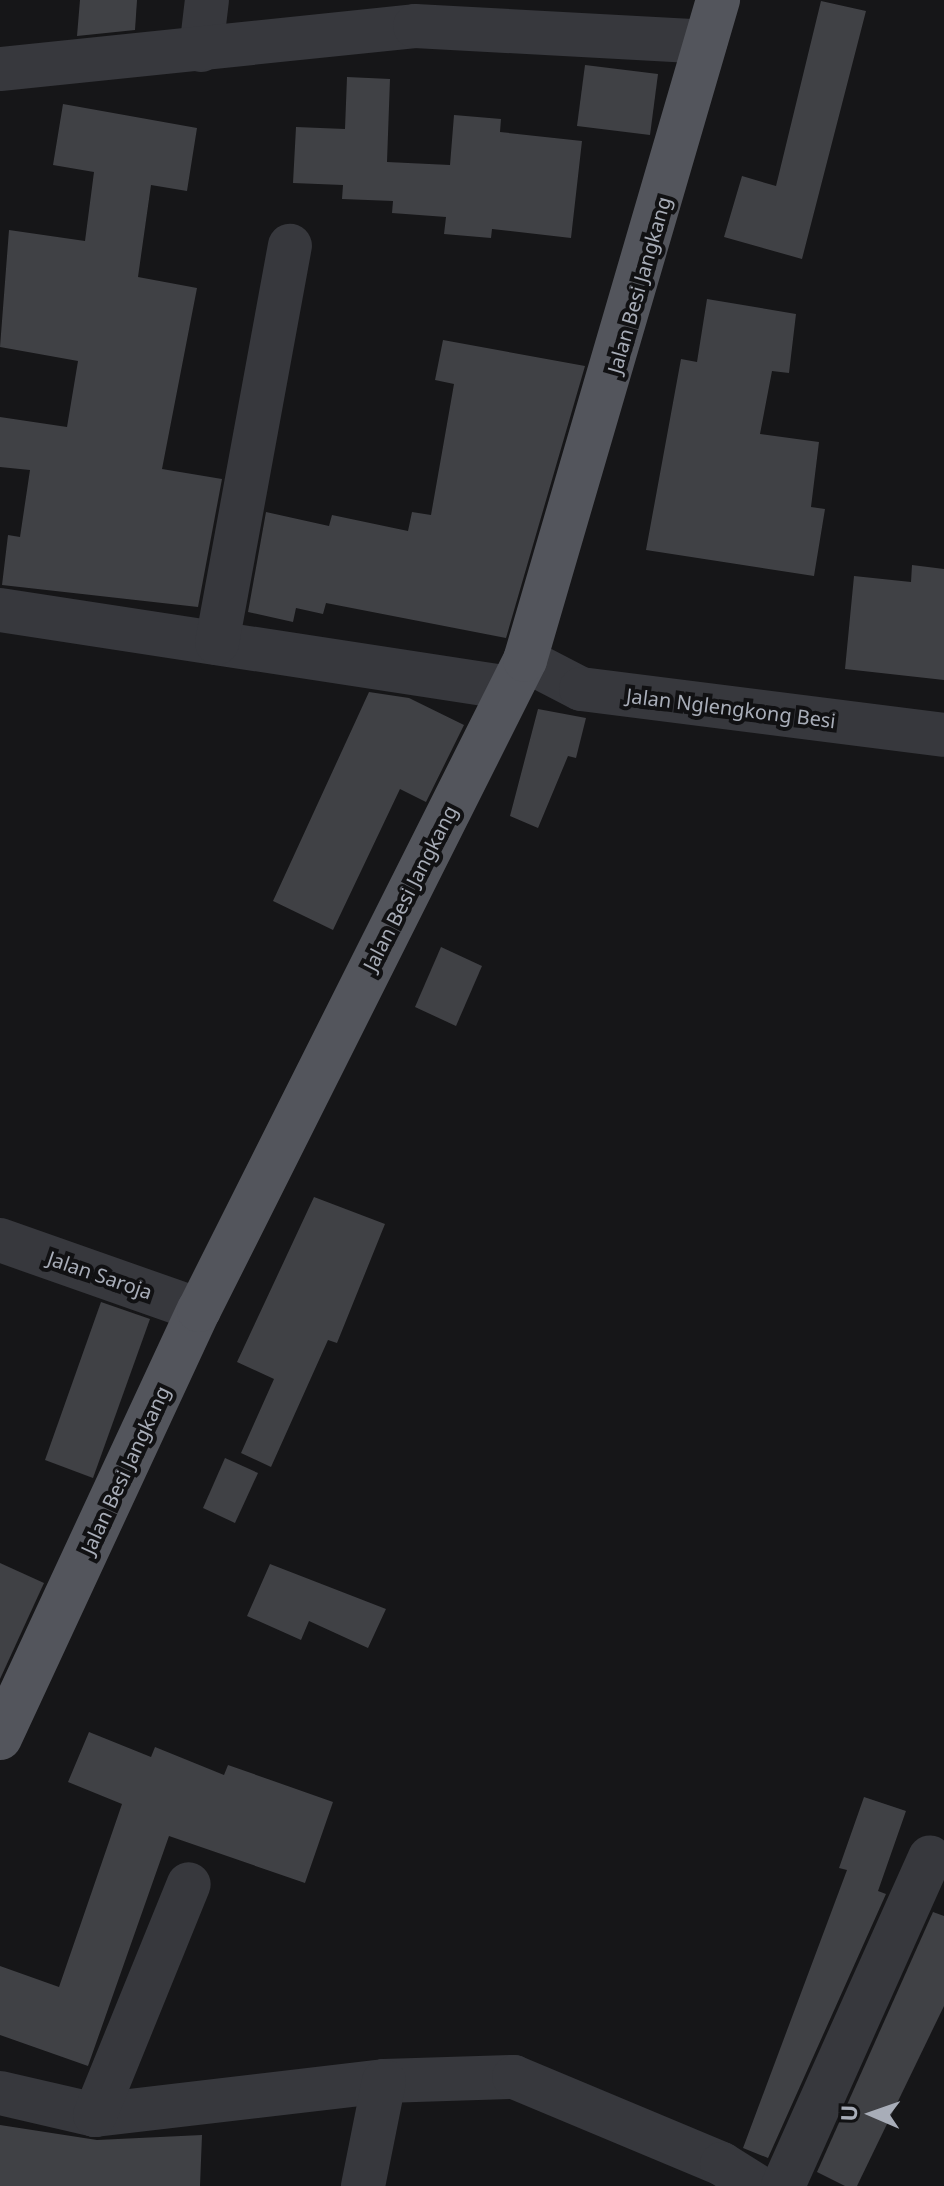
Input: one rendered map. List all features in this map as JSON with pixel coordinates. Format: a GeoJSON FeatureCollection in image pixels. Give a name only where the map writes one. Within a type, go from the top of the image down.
{"type":"FeatureCollection","features":[{"type":"Feature","properties":{"kind":"main road","name":"Jalan Besi Jangkang"},"geometry":{"type":"LineString","coordinates":[[0,1738],[199,1310],[518,674],[718,0]]}},
{"type":"Feature","properties":{"kind":"street"},"geometry":{"type":"LineString","coordinates":[[201,50],[207,0]]}},
{"type":"Feature","properties":{"kind":"street"},"geometry":{"type":"LineString","coordinates":[[0,69],[201,50],[415,13],[706,42]]}},
{"type":"Feature","properties":{"kind":"street"},"geometry":{"type":"LineString","coordinates":[[217,643],[290,246]]}},
{"type":"Feature","properties":{"kind":"street","name":"Jalan Nglengkong Besi"},"geometry":{"type":"LineString","coordinates":[[0,610],[217,643],[518,674],[581,689],[944,735]]}},
{"type":"Feature","properties":{"kind":"street","name":"Jalan Saroja"},"geometry":{"type":"LineString","coordinates":[[0,1240],[199,1310]]}},
{"type":"Feature","properties":{"kind":"street"},"geometry":{"type":"LineString","coordinates":[[783,2186],[930,1857]]}},
{"type":"Feature","properties":{"kind":"street"},"geometry":{"type":"LineString","coordinates":[[95,2115],[189,1884]]}},
{"type":"Feature","properties":{"kind":"street"},"geometry":{"type":"LineString","coordinates":[[0,2093],[95,2115],[384,2081],[514,2077],[731,2179]]}},
{"type":"Feature","properties":{"kind":"street"},"geometry":{"type":"LineString","coordinates":[[363,2186],[384,2081]]}},
{"type":"Feature","properties":{"kind":"building"},"geometry":{"type":"Polygon","coordinates":[[[80,0],[137,0],[135,30],[77,36],[80,0]]]}},
{"type":"Feature","properties":{"kind":"building"},"geometry":{"type":"Polygon","coordinates":[[[821,1],[866,11],[802,259],[724,237],[742,176],[776,186],[821,1]]]}},
{"type":"Feature","properties":{"kind":"building"},"geometry":{"type":"Polygon","coordinates":[[[585,65],[658,74],[650,135],[577,126],[585,65]]]}},
{"type":"Feature","properties":{"kind":"building"},"geometry":{"type":"Polygon","coordinates":[[[347,77],[390,79],[387,162],[450,165],[454,115],[501,119],[500,132],[582,141],[571,238],[492,229],[491,238],[444,234],[446,217],[392,213],[393,201],[342,199],[343,185],[293,183],[296,127],[345,129],[347,77]]]}},
{"type":"Feature","properties":{"kind":"building"},"geometry":{"type":"Polygon","coordinates":[[[63,104],[197,128],[187,191],[151,185],[138,277],[197,288],[162,469],[222,479],[198,607],[2,585],[8,535],[20,537],[30,470],[0,467],[0,417],[67,427],[78,361],[0,347],[9,230],[85,241],[94,172],[53,165],[63,104]]]}},
{"type":"Feature","properties":{"kind":"building"},"geometry":{"type":"Polygon","coordinates":[[[707,299],[796,314],[789,373],[772,371],[760,434],[819,442],[811,507],[825,509],[814,576],[646,550],[681,359],[697,362],[707,299]]]}},
{"type":"Feature","properties":{"kind":"building"},"geometry":{"type":"Polygon","coordinates":[[[443,340],[585,366],[506,638],[326,603],[323,614],[296,608],[293,622],[248,612],[266,512],[329,526],[332,515],[408,531],[412,512],[431,515],[454,384],[435,380],[443,340]]]}},
{"type":"Feature","properties":{"kind":"building"},"geometry":{"type":"Polygon","coordinates":[[[912,565],[944,569],[944,680],[845,669],[854,576],[911,582],[912,565]]]}},
{"type":"Feature","properties":{"kind":"building"},"geometry":{"type":"Polygon","coordinates":[[[369,692],[409,698],[464,725],[426,802],[400,789],[333,930],[273,901],[369,692]]]}},
{"type":"Feature","properties":{"kind":"building"},"geometry":{"type":"Polygon","coordinates":[[[538,709],[586,718],[576,758],[568,756],[538,828],[510,816],[538,709]]]}},
{"type":"Feature","properties":{"kind":"building"},"geometry":{"type":"Polygon","coordinates":[[[441,947],[482,966],[456,1026],[415,1007],[441,947]]]}},
{"type":"Feature","properties":{"kind":"building"},"geometry":{"type":"Polygon","coordinates":[[[314,1197],[385,1224],[337,1343],[328,1340],[271,1467],[241,1453],[274,1379],[237,1362],[314,1197]]]}},
{"type":"Feature","properties":{"kind":"building"},"geometry":{"type":"Polygon","coordinates":[[[101,1302],[150,1319],[93,1478],[45,1460],[101,1302]]]}},
{"type":"Feature","properties":{"kind":"building"},"geometry":{"type":"Polygon","coordinates":[[[225,1458],[258,1473],[235,1523],[203,1508],[225,1458]]]}},
{"type":"Feature","properties":{"kind":"building"},"geometry":{"type":"Polygon","coordinates":[[[0,1563],[44,1583],[0,1679],[0,1563]]]}},
{"type":"Feature","properties":{"kind":"building"},"geometry":{"type":"Polygon","coordinates":[[[270,1564],[386,1609],[368,1648],[309,1621],[301,1640],[247,1616],[270,1564]]]}},
{"type":"Feature","properties":{"kind":"building"},"geometry":{"type":"Polygon","coordinates":[[[89,1732],[151,1757],[155,1747],[224,1775],[228,1765],[333,1802],[305,1883],[169,1836],[88,2066],[0,2035],[0,1966],[59,1987],[122,1804],[68,1782],[89,1732]]]}},
{"type":"Feature","properties":{"kind":"building"},"geometry":{"type":"Polygon","coordinates":[[[864,1797],[906,1811],[878,1891],[886,1894],[768,2158],[743,2148],[847,1870],[839,1868],[864,1797]]]}},
{"type":"Feature","properties":{"kind":"building"},"geometry":{"type":"Polygon","coordinates":[[[933,1912],[944,1916],[944,2006],[857,2186],[845,2186],[817,2172],[933,1912]]]}},
{"type":"Feature","properties":{"kind":"building"},"geometry":{"type":"Polygon","coordinates":[[[0,2125],[97,2140],[202,2135],[200,2186],[0,2186],[0,2125]]]}}]}
